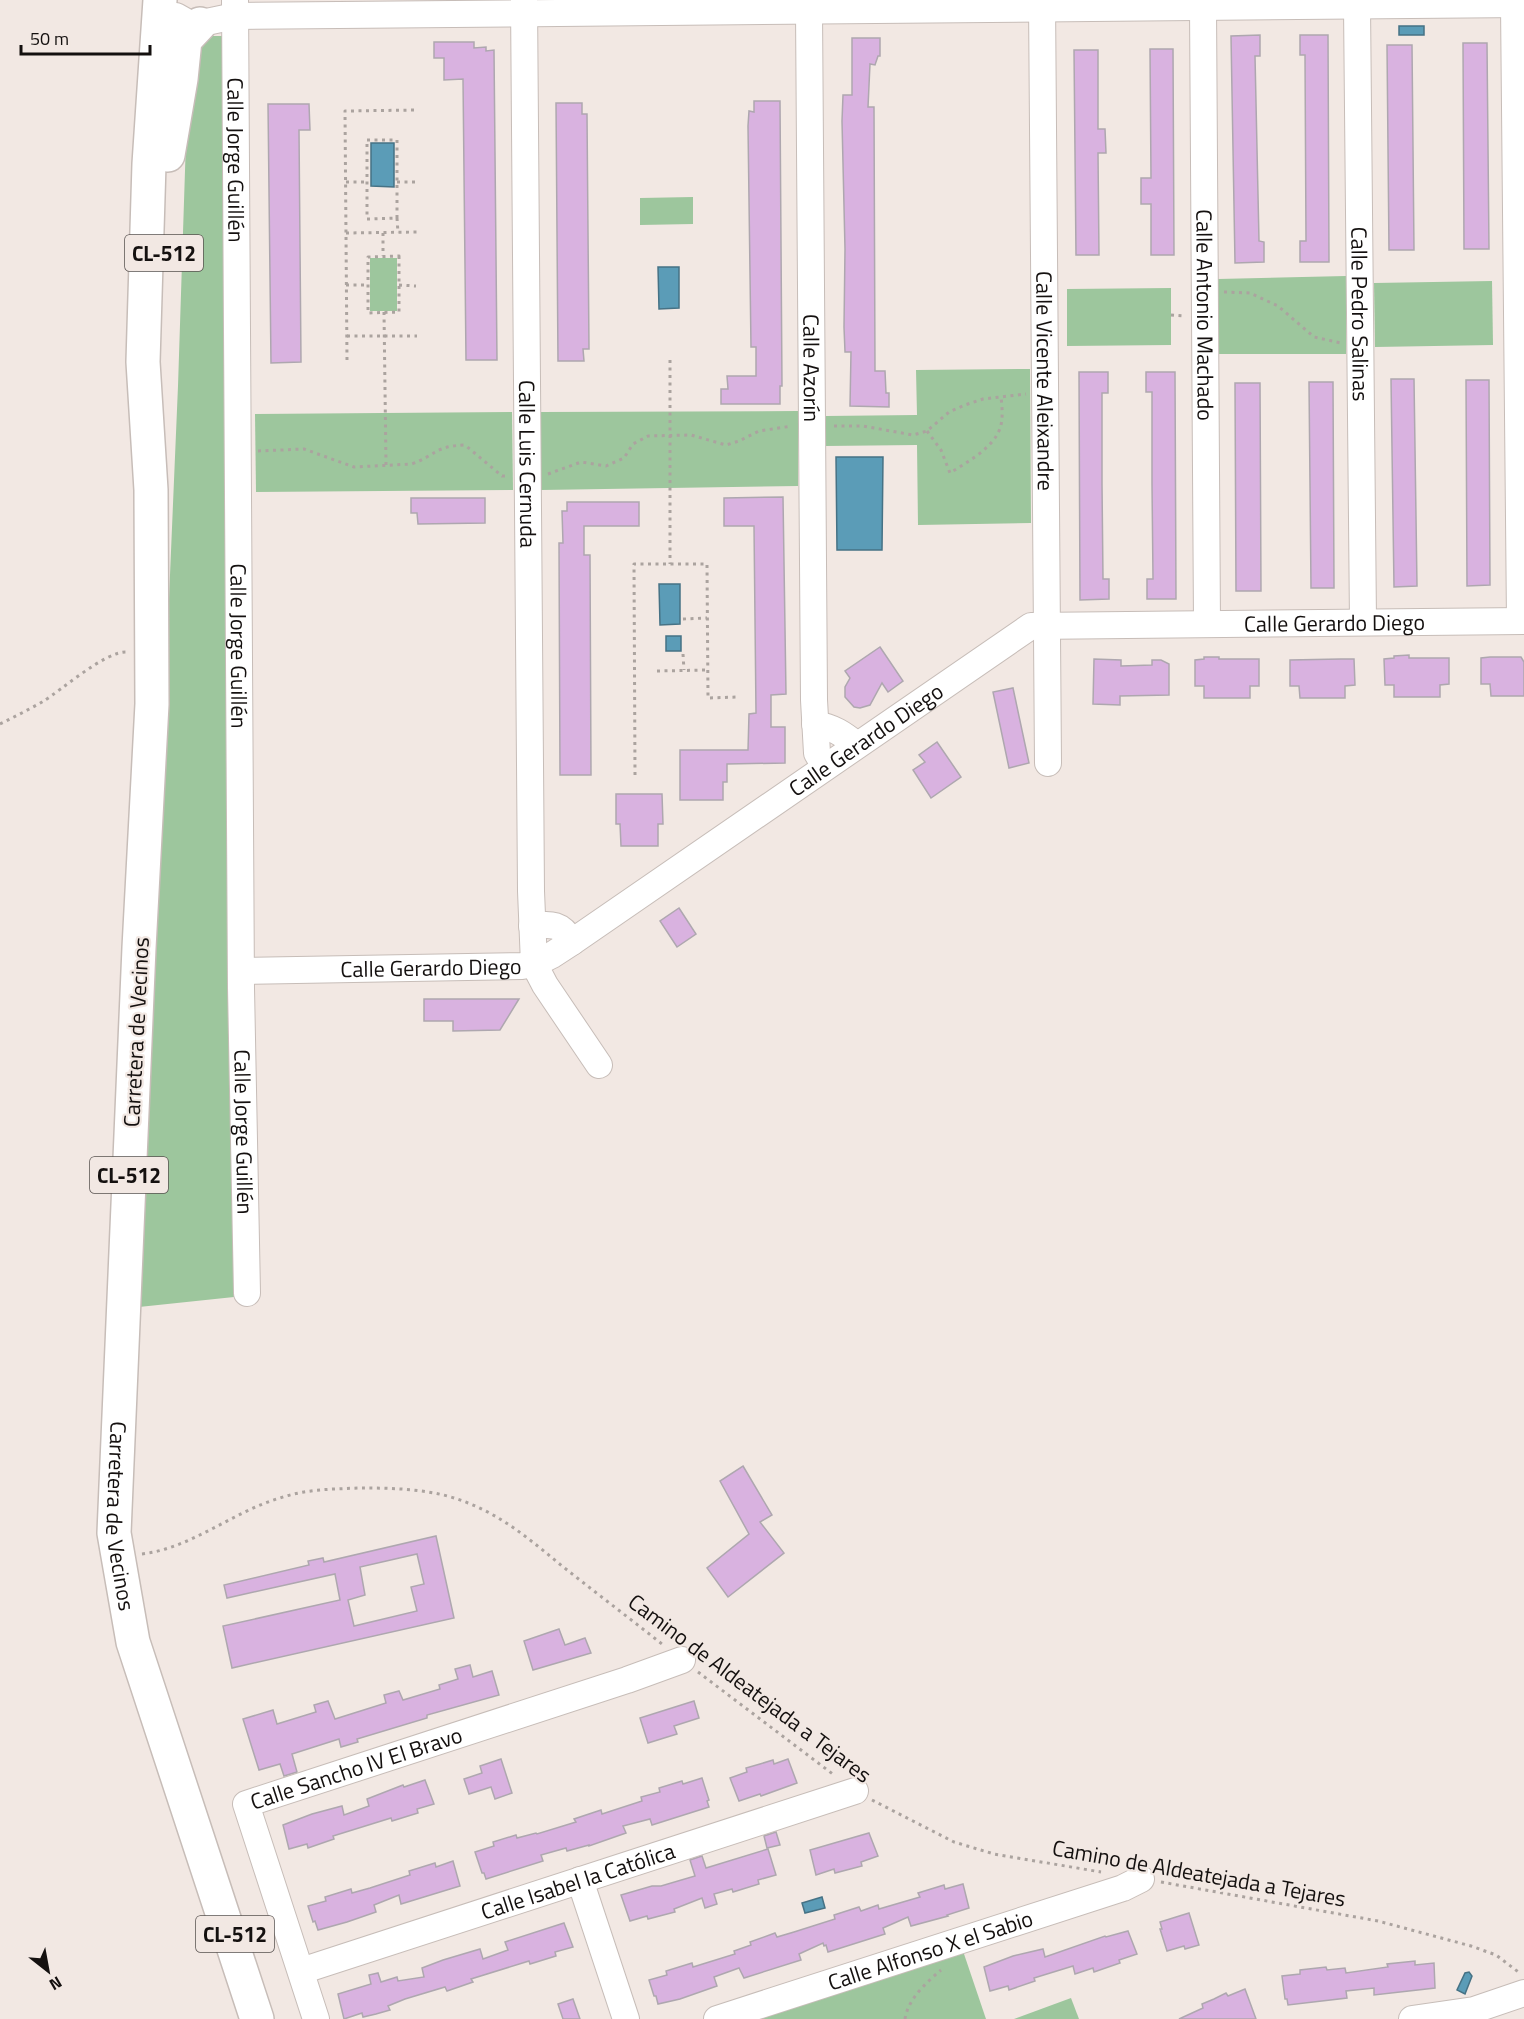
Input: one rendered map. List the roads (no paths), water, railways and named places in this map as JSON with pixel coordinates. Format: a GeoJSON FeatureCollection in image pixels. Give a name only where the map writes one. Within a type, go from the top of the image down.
{"type":"FeatureCollection","features":[{"type":"Feature","properties":{"kind":"main road","name":"CL-512"},"geometry":{"type":"LineString","coordinates":[[159,160],[182,6]]}},
{"type":"Feature","properties":{"kind":"main road"},"geometry":{"type":"LineString","coordinates":[[159,160],[182,79],[185,40],[182,6]]}},
{"type":"Feature","properties":{"kind":"main road","name":"Carretera de Vecinos"},"geometry":{"type":"LineString","coordinates":[[159,160],[158,424],[151,490],[152,704],[114,1533],[133,1642],[257,2019]]}},
{"type":"Feature","properties":{"kind":"main road","name":"Carretera de Vecinos"},"geometry":{"type":"LineString","coordinates":[[201,1848],[268,2019]]}},
{"type":"Feature","properties":{"kind":"street"},"geometry":{"type":"LineString","coordinates":[[182,6],[808,11],[1042,4],[1203,7],[1519,4],[1522,621]]}},
{"type":"Feature","properties":{"kind":"street","name":"Calle Vicente Aleixandre"},"geometry":{"type":"LineString","coordinates":[[1042,4],[1048,763]]}},
{"type":"Feature","properties":{"kind":"street","name":"Calle Pedro Salinas"},"geometry":{"type":"LineString","coordinates":[[1357,6],[1363,622]]}},
{"type":"Feature","properties":{"kind":"street","name":"Calle Luis Cernuda"},"geometry":{"type":"LineString","coordinates":[[524,7],[534,964],[545,985],[599,1065]]}},
{"type":"Feature","properties":{"kind":"street","name":"Calle Antonio Machado"},"geometry":{"type":"LineString","coordinates":[[1203,7],[1207,623]]}},
{"type":"Feature","properties":{"kind":"street","name":"Calle Jorge Guillén"},"geometry":{"type":"LineString","coordinates":[[235,8],[242,971],[247,1293]]}},
{"type":"Feature","properties":{"kind":"street","name":"Calle Azorín"},"geometry":{"type":"LineString","coordinates":[[808,11],[815,724],[817,753],[825,766]]}},
{"type":"Feature","properties":{"kind":"street","name":"Calle Gerardo Diego"},"geometry":{"type":"LineString","coordinates":[[242,971],[534,964],[572,942],[1031,626],[1047,624],[1522,621]]}},
{"type":"Feature","properties":{"kind":"street"},"geometry":{"type":"LineString","coordinates":[[815,724],[829,726],[857,745]]}},
{"type":"Feature","properties":{"kind":"street"},"geometry":{"type":"LineString","coordinates":[[532,926],[551,924],[565,930],[572,942]]}},
{"type":"Feature","properties":{"kind":"street","name":"Calle Sancho IV El Bravo"},"geometry":{"type":"LineString","coordinates":[[316,2019],[246,1804],[627,1680],[681,1660]]}},
{"type":"Feature","properties":{"kind":"street","name":"Calle Isabel la Católica"},"geometry":{"type":"LineString","coordinates":[[301,1971],[855,1791]]}},
{"type":"Feature","properties":{"kind":"street","name":"Calle Alfonso X el Sabio"},"geometry":{"type":"LineString","coordinates":[[722,2018],[1123,1888],[1141,1879]]}},
{"type":"Feature","properties":{"kind":"street"},"geometry":{"type":"LineString","coordinates":[[580,1880],[626,2019]]}},
{"type":"Feature","properties":{"kind":"street"},"geometry":{"type":"LineString","coordinates":[[1412,2019],[1474,2010],[1524,1993]]}},
{"type":"Feature","properties":{"kind":"water"},"geometry":{"type":"Polygon","coordinates":[[[1399,26],[1424,26],[1424,35],[1399,35],[1399,26]]]}},
{"type":"Feature","properties":{"kind":"water"},"geometry":{"type":"Polygon","coordinates":[[[371,143],[394,143],[394,187],[371,186],[371,143]]]}},
{"type":"Feature","properties":{"kind":"water"},"geometry":{"type":"Polygon","coordinates":[[[658,267],[679,267],[679,308],[659,309],[658,267]]]}},
{"type":"Feature","properties":{"kind":"water"},"geometry":{"type":"Polygon","coordinates":[[[836,457],[883,457],[882,550],[837,550],[836,457]]]}},
{"type":"Feature","properties":{"kind":"water"},"geometry":{"type":"Polygon","coordinates":[[[659,584],[680,584],[680,624],[660,625],[659,584]]]}},
{"type":"Feature","properties":{"kind":"water"},"geometry":{"type":"Polygon","coordinates":[[[666,636],[681,636],[681,651],[666,651],[666,636]]]}},
{"type":"Feature","properties":{"kind":"water"},"geometry":{"type":"Polygon","coordinates":[[[822,1897],[825,1908],[805,1913],[802,1903],[822,1897]]]}},
{"type":"Feature","properties":{"kind":"water"},"geometry":{"type":"Polygon","coordinates":[[[1469,1972],[1472,1976],[1465,1994],[1457,1990],[1465,1973],[1469,1972]]]}}]}
